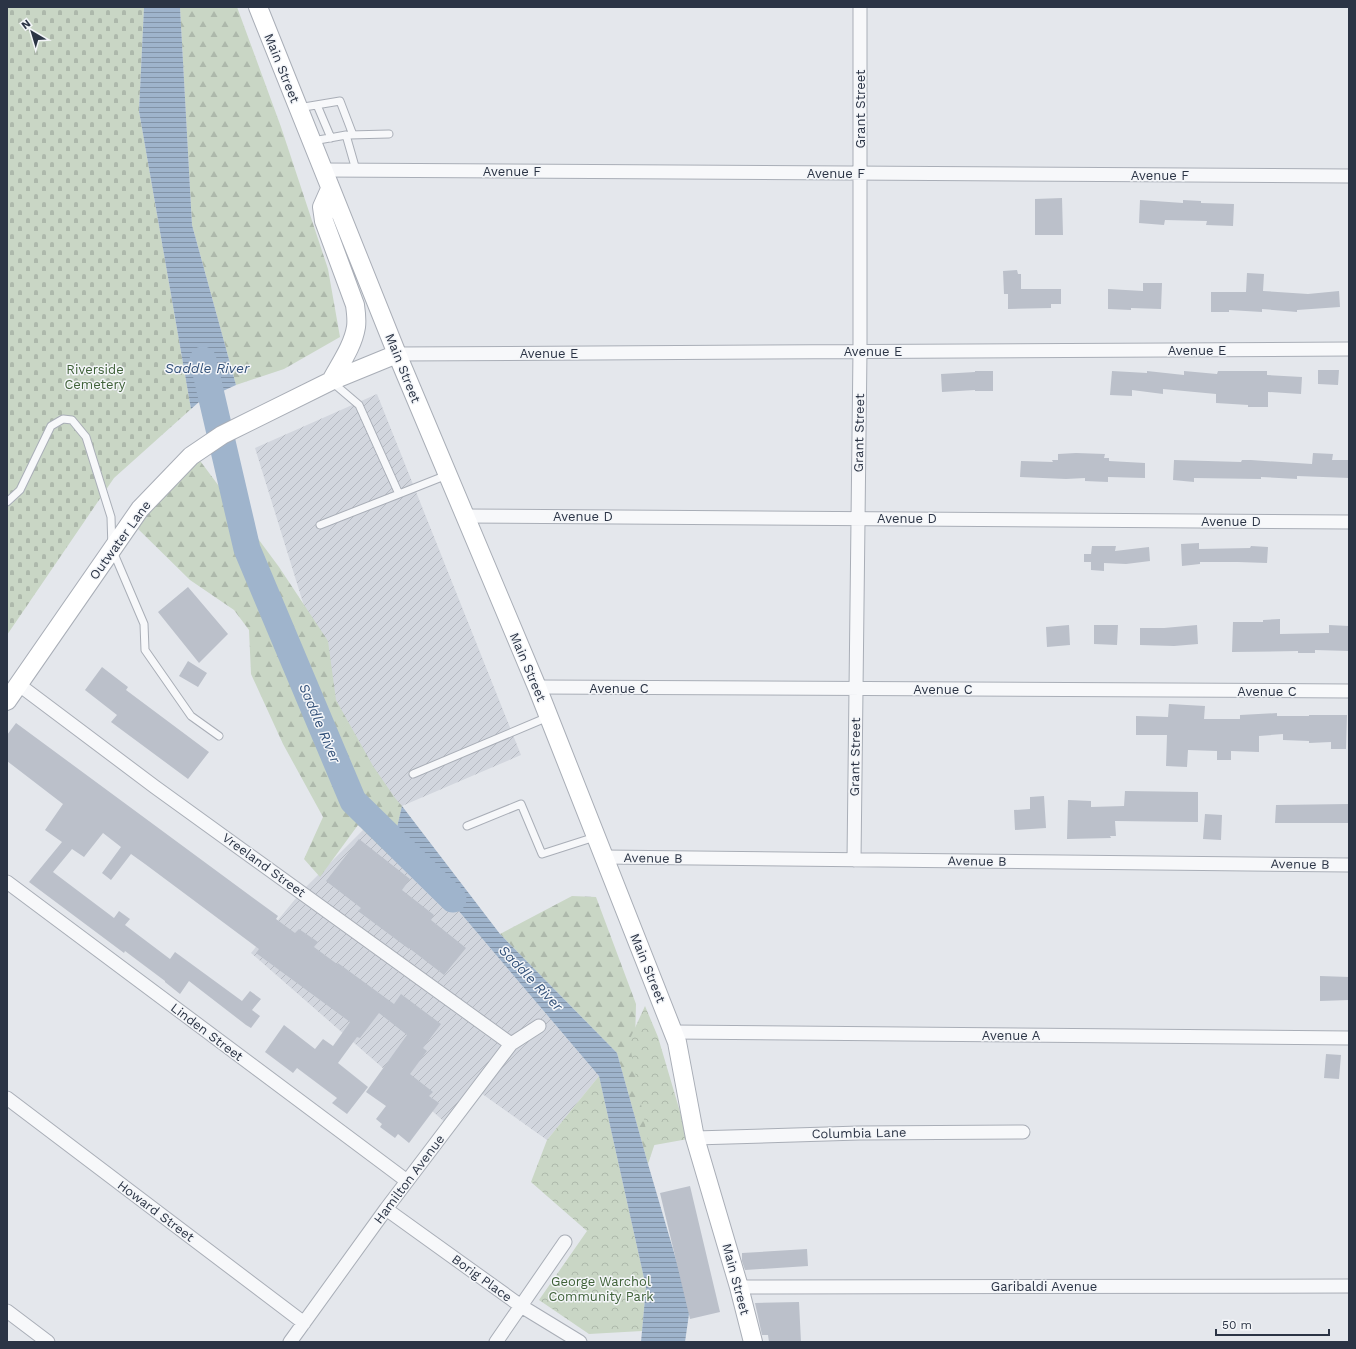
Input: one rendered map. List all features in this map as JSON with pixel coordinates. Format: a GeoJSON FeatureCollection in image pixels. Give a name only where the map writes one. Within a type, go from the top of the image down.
{"type":"FeatureCollection","features":[{"type":"Feature","properties":{"kind":"street","name":"Main Street"},"geometry":{"type":"LineString","coordinates":[[258,7],[397,354],[537,687],[677,1042],[695,1138],[739,1287],[753,1342]]}},
{"type":"Feature","properties":{"kind":"street","name":"Grant Street"},"geometry":{"type":"LineString","coordinates":[[854,860],[860,351],[860,7]]}},
{"type":"Feature","properties":{"kind":"street","name":"Avenue F"},"geometry":{"type":"LineString","coordinates":[[323,170],[1349,176]]}},
{"type":"Feature","properties":{"kind":"street"},"geometry":{"type":"LineString","coordinates":[[330,188],[322,206],[324,220],[355,305],[356,316],[356,326],[353,337],[331,381]]}},
{"type":"Feature","properties":{"kind":"street","name":"Avenue E"},"geometry":{"type":"LineString","coordinates":[[397,354],[1349,349]]}},
{"type":"Feature","properties":{"kind":"street","name":"Outwater Lane"},"geometry":{"type":"LineString","coordinates":[[7,701],[140,509],[192,456],[222,435],[331,381],[397,354]]}},
{"type":"Feature","properties":{"kind":"street","name":"Avenue D"},"geometry":{"type":"LineString","coordinates":[[464,516],[1349,522]]}},
{"type":"Feature","properties":{"kind":"street","name":"Vreeland Street"},"geometry":{"type":"LineString","coordinates":[[18,684],[162,791],[511,1044]]}},
{"type":"Feature","properties":{"kind":"street","name":"Avenue C"},"geometry":{"type":"LineString","coordinates":[[537,687],[1349,691]]}},
{"type":"Feature","properties":{"kind":"street","name":"Avenue B"},"geometry":{"type":"LineString","coordinates":[[604,857],[1349,865]]}},
{"type":"Feature","properties":{"kind":"street","name":"Linden Street"},"geometry":{"type":"LineString","coordinates":[[7,882],[407,1182]]}},
{"type":"Feature","properties":{"kind":"street","name":"Hamilton Avenue"},"geometry":{"type":"LineString","coordinates":[[290,1342],[386,1209],[511,1044],[539,1026]]}},
{"type":"Feature","properties":{"kind":"street","name":"Avenue A"},"geometry":{"type":"LineString","coordinates":[[673,1032],[1349,1038]]}},
{"type":"Feature","properties":{"kind":"street","name":"Howard Street"},"geometry":{"type":"LineString","coordinates":[[7,1098],[304,1323]]}},
{"type":"Feature","properties":{"kind":"street","name":"Columbia Lane"},"geometry":{"type":"LineString","coordinates":[[695,1138],[859,1133],[1023,1132]]}},
{"type":"Feature","properties":{"kind":"street","name":"Borig Place"},"geometry":{"type":"LineString","coordinates":[[386,1209],[521,1306],[580,1342]]}},
{"type":"Feature","properties":{"kind":"street"},"geometry":{"type":"LineString","coordinates":[[496,1342],[565,1242]]}},
{"type":"Feature","properties":{"kind":"street","name":"Garibaldi Avenue"},"geometry":{"type":"LineString","coordinates":[[739,1287],[1349,1286]]}},
{"type":"Feature","properties":{"kind":"street"},"geometry":{"type":"LineString","coordinates":[[7,1311],[48,1342]]}},
{"type":"Feature","properties":{"kind":"lane"},"geometry":{"type":"LineString","coordinates":[[298,108],[340,101],[350,135],[356,170]]}},
{"type":"Feature","properties":{"kind":"lane"},"geometry":{"type":"LineString","coordinates":[[317,105],[331,138]]}},
{"type":"Feature","properties":{"kind":"lane"},"geometry":{"type":"LineString","coordinates":[[311,141],[350,135],[389,134]]}},
{"type":"Feature","properties":{"kind":"lane"},"geometry":{"type":"LineString","coordinates":[[331,381],[359,405],[400,494]]}},
{"type":"Feature","properties":{"kind":"lane"},"geometry":{"type":"LineString","coordinates":[[7,502],[20,490],[51,426],[63,419],[72,420],[86,437],[110,517],[112,549],[144,624],[145,650],[191,716],[218,736]]}},
{"type":"Feature","properties":{"kind":"lane"},"geometry":{"type":"LineString","coordinates":[[320,524],[447,475]]}},
{"type":"Feature","properties":{"kind":"lane"},"geometry":{"type":"LineString","coordinates":[[413,774],[548,717]]}},
{"type":"Feature","properties":{"kind":"lane"},"geometry":{"type":"LineString","coordinates":[[467,826],[522,804],[542,854],[595,837]]}},
{"type":"Feature","properties":{"kind":"shaded area"},"geometry":{"type":"Polygon","coordinates":[[[377,394],[521,755],[402,806],[395,836],[599,1076],[547,1140],[474,1088],[447,1124],[251,953],[301,892],[379,814],[322,664],[255,448],[377,394]]]}},
{"type":"Feature","properties":{"kind":"green space","name":"Riverside Cemetery"},"geometry":{"type":"Polygon","coordinates":[[[7,7],[144,7],[139,111],[191,409],[114,478],[7,635],[7,7]]]}},
{"type":"Feature","properties":{"kind":"green space"},"geometry":{"type":"Polygon","coordinates":[[[180,7],[237,7],[281,127],[328,269],[340,337],[284,369],[236,385],[192,225],[180,7]]]}},
{"type":"Feature","properties":{"kind":"green space"},"geometry":{"type":"Polygon","coordinates":[[[198,458],[279,567],[328,641],[336,700],[373,766],[402,806],[389,855],[358,825],[320,877],[304,859],[323,817],[283,744],[251,674],[249,630],[234,610],[190,580],[135,526],[198,458]]]}},
{"type":"Feature","properties":{"kind":"green space"},"geometry":{"type":"Polygon","coordinates":[[[572,896],[596,897],[636,1004],[635,1043],[657,1137],[648,1164],[617,1053],[500,934],[572,896]]]}},
{"type":"Feature","properties":{"kind":"green space"},"geometry":{"type":"Polygon","coordinates":[[[645,1006],[658,1037],[688,1139],[649,1146],[629,1041],[645,1006]]]}},
{"type":"Feature","properties":{"kind":"green space","name":"George Warchol Community Park"},"geometry":{"type":"Polygon","coordinates":[[[599,1076],[646,1287],[642,1331],[589,1334],[539,1300],[587,1231],[531,1182],[547,1140],[599,1076]]]}},
{"type":"Feature","properties":{"kind":"water","name":"Saddle River"},"geometry":{"type":"Polygon","coordinates":[[[144,7],[180,7],[192,225],[236,385],[199,402],[191,409],[139,111],[144,7]]]}},
{"type":"Feature","properties":{"kind":"water","name":"Saddle River"},"geometry":{"type":"Polygon","coordinates":[[[402,806],[500,934],[617,1053],[690,1307],[685,1342],[641,1342],[646,1287],[599,1076],[395,836],[402,806]]]}},
{"type":"Feature","properties":{"kind":"building"},"geometry":{"type":"Polygon","coordinates":[[[1062,198],[1063,235],[1035,235],[1035,199],[1062,198]]]}},
{"type":"Feature","properties":{"kind":"building"},"geometry":{"type":"Polygon","coordinates":[[[1140,200],[1183,203],[1183,200],[1201,201],[1201,203],[1234,204],[1233,226],[1206,225],[1207,221],[1165,220],[1164,225],[1139,223],[1140,200]]]}},
{"type":"Feature","properties":{"kind":"building"},"geometry":{"type":"Polygon","coordinates":[[[1017,270],[1018,274],[1021,274],[1021,289],[1061,289],[1061,304],[1051,304],[1051,308],[1008,309],[1008,294],[1004,294],[1003,271],[1017,270]]]}},
{"type":"Feature","properties":{"kind":"building"},"geometry":{"type":"Polygon","coordinates":[[[1247,273],[1264,274],[1263,291],[1308,294],[1339,291],[1340,307],[1297,310],[1297,312],[1262,309],[1262,312],[1229,310],[1229,312],[1211,312],[1211,292],[1246,292],[1247,273]]]}},
{"type":"Feature","properties":{"kind":"building"},"geometry":{"type":"Polygon","coordinates":[[[1143,283],[1162,283],[1161,309],[1108,309],[1108,289],[1143,291],[1143,283]]]}},
{"type":"Feature","properties":{"kind":"building"},"geometry":{"type":"Polygon","coordinates":[[[1318,370],[1339,370],[1338,385],[1318,384],[1318,370]]]}},
{"type":"Feature","properties":{"kind":"building"},"geometry":{"type":"Polygon","coordinates":[[[993,371],[993,391],[975,390],[942,392],[941,374],[993,371]]]}},
{"type":"Feature","properties":{"kind":"building"},"geometry":{"type":"Polygon","coordinates":[[[1112,371],[1147,373],[1147,371],[1184,375],[1184,371],[1217,374],[1218,371],[1267,371],[1267,375],[1302,377],[1301,394],[1268,392],[1268,407],[1248,407],[1248,405],[1216,403],[1216,394],[1163,389],[1163,394],[1132,390],[1132,396],[1110,395],[1112,371]]]}},
{"type":"Feature","properties":{"kind":"building"},"geometry":{"type":"Polygon","coordinates":[[[1313,453],[1333,454],[1332,460],[1349,460],[1349,478],[1297,476],[1297,479],[1261,477],[1261,479],[1194,478],[1194,482],[1173,480],[1174,460],[1241,462],[1242,460],[1251,460],[1312,464],[1313,453]]]}},
{"type":"Feature","properties":{"kind":"building"},"geometry":{"type":"Polygon","coordinates":[[[1058,454],[1105,454],[1104,458],[1109,458],[1109,461],[1145,463],[1145,478],[1108,477],[1108,482],[1085,481],[1085,478],[1066,479],[1020,477],[1021,461],[1053,462],[1052,460],[1058,460],[1058,454]]]}},
{"type":"Feature","properties":{"kind":"building"},"geometry":{"type":"Polygon","coordinates":[[[1199,543],[1199,549],[1250,548],[1251,546],[1268,547],[1267,563],[1200,562],[1200,564],[1182,566],[1181,544],[1199,543]]]}},
{"type":"Feature","properties":{"kind":"building"},"geometry":{"type":"Polygon","coordinates":[[[1092,546],[1116,546],[1115,551],[1149,547],[1150,561],[1126,564],[1104,563],[1104,571],[1091,570],[1091,562],[1084,562],[1084,554],[1091,554],[1092,546]]]}},
{"type":"Feature","properties":{"kind":"building"},"geometry":{"type":"Polygon","coordinates":[[[188,587],[228,634],[199,663],[158,612],[188,587]]]}},
{"type":"Feature","properties":{"kind":"building"},"geometry":{"type":"Polygon","coordinates":[[[1280,619],[1280,634],[1329,633],[1329,625],[1349,626],[1349,651],[1315,650],[1315,653],[1298,653],[1298,651],[1232,652],[1233,622],[1263,622],[1263,620],[1280,619]]]}},
{"type":"Feature","properties":{"kind":"building"},"geometry":{"type":"Polygon","coordinates":[[[1069,625],[1070,645],[1047,647],[1046,627],[1069,625]]]}},
{"type":"Feature","properties":{"kind":"building"},"geometry":{"type":"Polygon","coordinates":[[[1094,625],[1118,625],[1117,645],[1094,644],[1094,625]]]}},
{"type":"Feature","properties":{"kind":"building"},"geometry":{"type":"Polygon","coordinates":[[[1197,625],[1198,644],[1174,646],[1140,645],[1140,628],[1164,628],[1197,625]]]}},
{"type":"Feature","properties":{"kind":"building"},"geometry":{"type":"Polygon","coordinates":[[[188,661],[207,673],[198,687],[179,676],[188,661]]]}},
{"type":"Feature","properties":{"kind":"building"},"geometry":{"type":"Polygon","coordinates":[[[102,667],[128,687],[126,690],[209,752],[188,779],[111,722],[117,715],[85,690],[102,667]]]}},
{"type":"Feature","properties":{"kind":"building"},"geometry":{"type":"Polygon","coordinates":[[[1169,704],[1205,706],[1204,719],[1240,719],[1240,715],[1277,713],[1277,716],[1347,715],[1346,749],[1331,749],[1331,742],[1309,743],[1309,741],[1283,740],[1283,734],[1259,736],[1259,752],[1231,751],[1231,760],[1217,760],[1217,751],[1188,750],[1187,767],[1166,766],[1167,735],[1136,735],[1136,716],[1168,717],[1169,704]]]}},
{"type":"Feature","properties":{"kind":"building"},"geometry":{"type":"Polygon","coordinates":[[[16,723],[278,916],[276,919],[295,933],[299,929],[318,942],[314,947],[337,964],[338,963],[394,1004],[401,994],[441,1024],[423,1048],[427,1051],[410,1074],[433,1092],[429,1096],[439,1103],[409,1143],[398,1134],[395,1138],[380,1127],[382,1124],[376,1119],[386,1106],[366,1092],[407,1035],[379,1013],[360,1038],[357,1037],[338,1063],[368,1087],[347,1114],[332,1103],[337,1098],[297,1068],[293,1073],[265,1052],[284,1025],[315,1049],[323,1039],[333,1046],[350,1022],[256,953],[259,949],[131,854],[111,880],[102,873],[121,847],[103,833],[84,857],[72,849],[53,872],[114,918],[119,911],[130,919],[125,925],[170,959],[175,952],[242,1001],[250,991],[261,999],[252,1010],[260,1016],[251,1028],[189,981],[180,994],[125,951],[124,953],[29,882],[62,842],[45,830],[63,804],[7,761],[7,735],[16,723]]]}},
{"type":"Feature","properties":{"kind":"building"},"geometry":{"type":"Polygon","coordinates":[[[1125,791],[1198,792],[1198,822],[1115,821],[1116,836],[1110,836],[1111,838],[1067,839],[1068,800],[1091,801],[1091,807],[1124,806],[1125,791]]]}},
{"type":"Feature","properties":{"kind":"building"},"geometry":{"type":"Polygon","coordinates":[[[1044,796],[1046,828],[1015,830],[1014,810],[1030,809],[1030,797],[1044,796]]]}},
{"type":"Feature","properties":{"kind":"building"},"geometry":{"type":"Polygon","coordinates":[[[1349,804],[1349,823],[1275,823],[1276,805],[1349,804]]]}},
{"type":"Feature","properties":{"kind":"building"},"geometry":{"type":"Polygon","coordinates":[[[1205,814],[1222,815],[1221,840],[1203,839],[1205,814]]]}},
{"type":"Feature","properties":{"kind":"building"},"geometry":{"type":"Polygon","coordinates":[[[359,839],[410,879],[402,890],[434,915],[431,920],[466,948],[444,975],[358,911],[361,908],[326,881],[359,839]]]}},
{"type":"Feature","properties":{"kind":"building"},"geometry":{"type":"Polygon","coordinates":[[[1320,976],[1349,977],[1349,1000],[1320,1001],[1320,976]]]}},
{"type":"Feature","properties":{"kind":"building"},"geometry":{"type":"Polygon","coordinates":[[[1326,1054],[1341,1055],[1339,1079],[1324,1078],[1326,1054]]]}},
{"type":"Feature","properties":{"kind":"building"},"geometry":{"type":"Polygon","coordinates":[[[690,1186],[720,1312],[690,1319],[660,1193],[690,1186]]]}},
{"type":"Feature","properties":{"kind":"building"},"geometry":{"type":"Polygon","coordinates":[[[807,1249],[808,1266],[745,1270],[742,1261],[742,1253],[807,1249]]]}},
{"type":"Feature","properties":{"kind":"building"},"geometry":{"type":"Polygon","coordinates":[[[799,1302],[801,1342],[769,1342],[768,1335],[762,1335],[755,1303],[799,1302]]]}},
{"type":"Feature","properties":{"kind":"waterway","name":"Saddle River"},"geometry":{"type":"LineString","coordinates":[[203,360],[247,549],[353,801],[453,899]]}}]}
